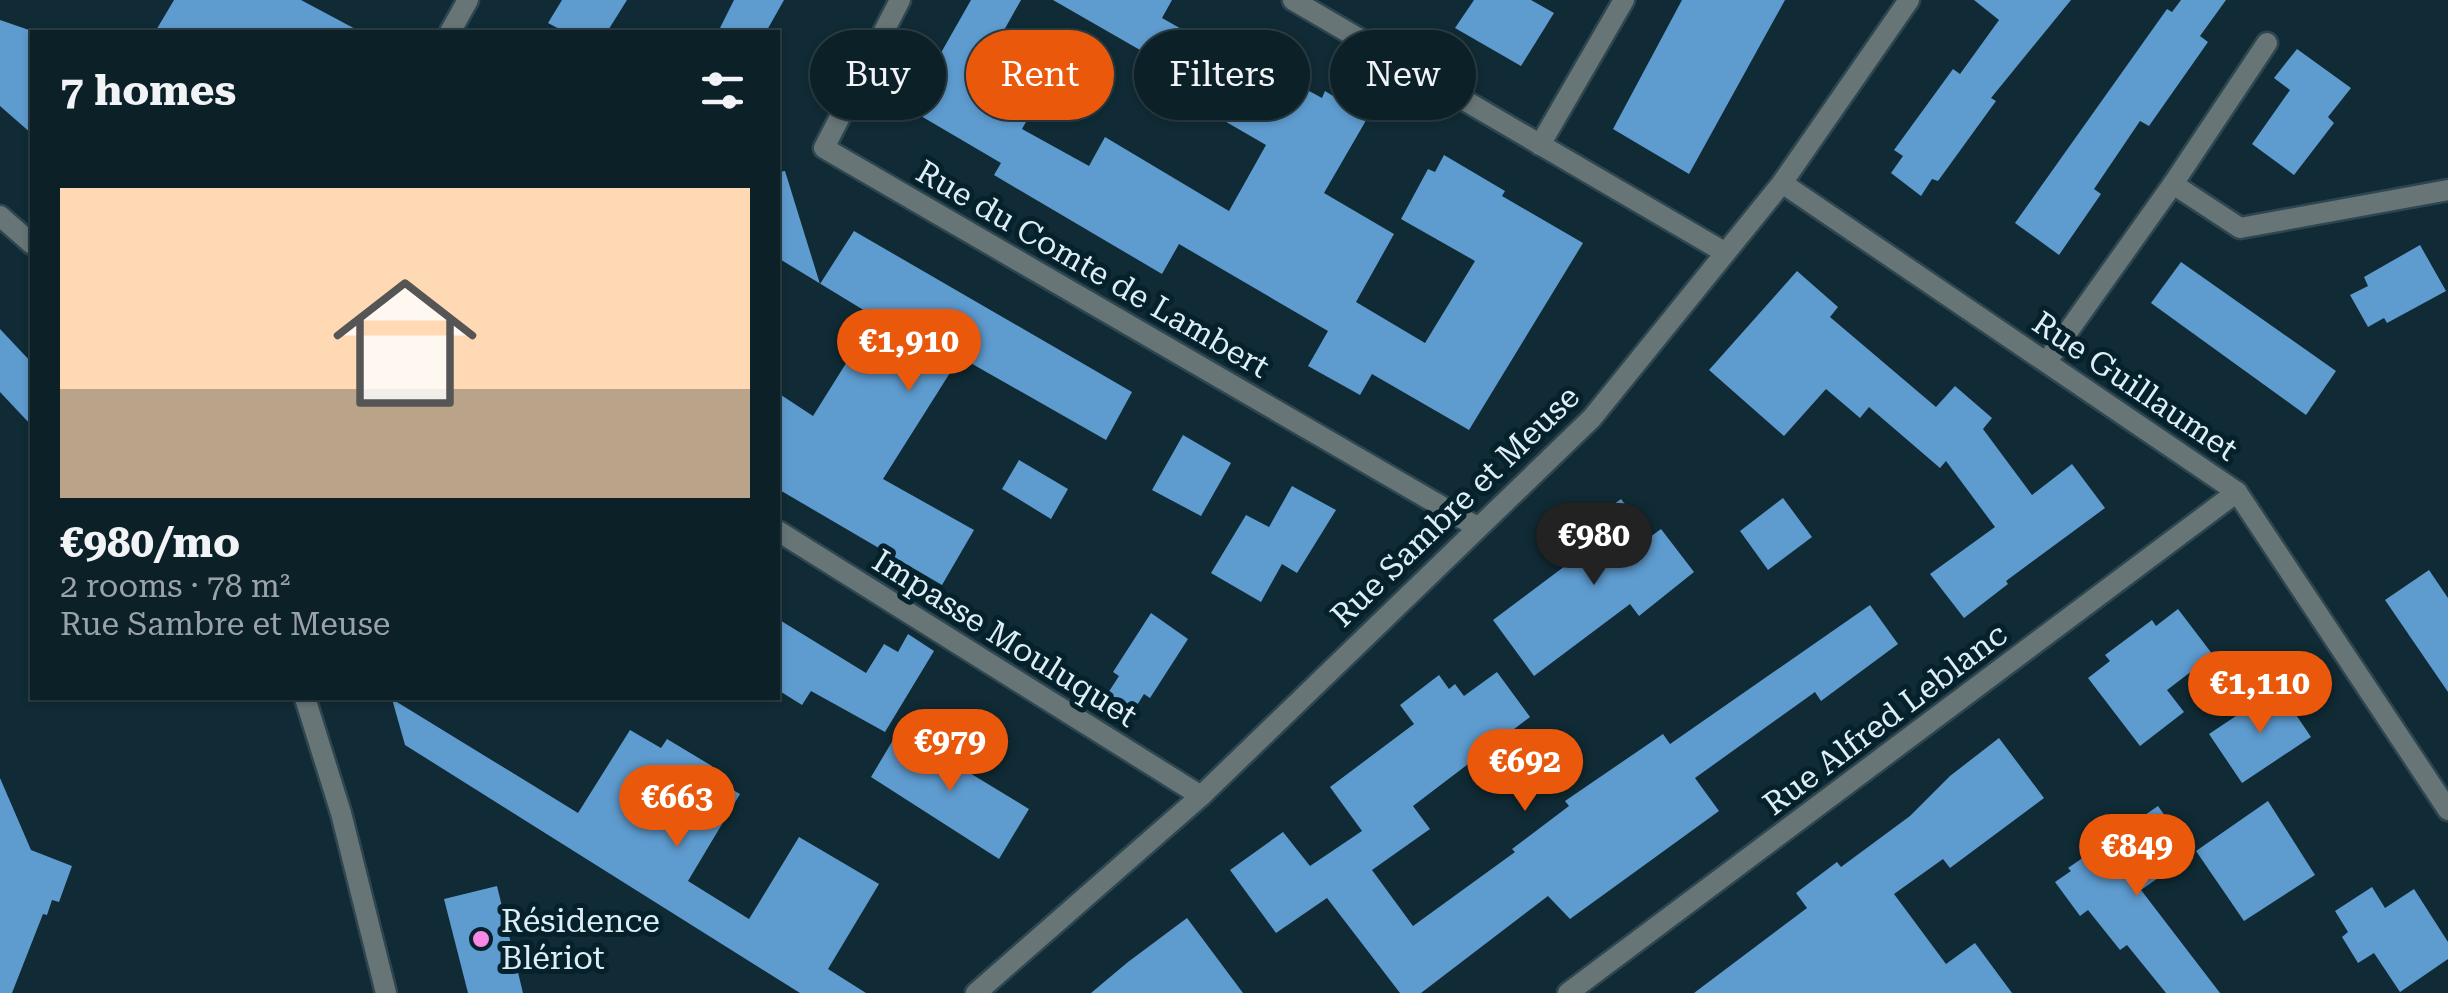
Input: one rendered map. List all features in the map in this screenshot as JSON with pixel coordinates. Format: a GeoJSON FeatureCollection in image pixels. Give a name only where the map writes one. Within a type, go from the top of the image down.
{"type":"FeatureCollection","features":[{"type":"Feature","properties":{"kind":"street"},"geometry":{"type":"LineString","coordinates":[[451,30],[468,0]]}},
{"type":"Feature","properties":{"kind":"street","name":"Rue du Comte de Lambert"},"geometry":{"type":"LineString","coordinates":[[900,0],[824,148],[1477,526]]}},
{"type":"Feature","properties":{"kind":"street"},"geometry":{"type":"LineString","coordinates":[[1292,0],[1724,252]]}},
{"type":"Feature","properties":{"kind":"street"},"geometry":{"type":"LineString","coordinates":[[1540,145],[1624,0]]}},
{"type":"Feature","properties":{"kind":"street","name":"Rue Sambre et Meuse"},"geometry":{"type":"LineString","coordinates":[[976,993],[1201,796],[1592,418],[1782,184],[1909,0]]}},
{"type":"Feature","properties":{"kind":"street"},"geometry":{"type":"LineString","coordinates":[[2047,362],[2267,43]]}},
{"type":"Feature","properties":{"kind":"street","name":"Rue Guillaumet"},"geometry":{"type":"LineString","coordinates":[[1782,184],[2237,492],[2448,810]]}},
{"type":"Feature","properties":{"kind":"street"},"geometry":{"type":"LineString","coordinates":[[2173,184],[2240,228],[2448,190]]}},
{"type":"Feature","properties":{"kind":"street"},"geometry":{"type":"LineString","coordinates":[[0,216],[30,242]]}},
{"type":"Feature","properties":{"kind":"street","name":"Rue Alfred Leblanc"},"geometry":{"type":"LineString","coordinates":[[1568,993],[2237,492]]}},
{"type":"Feature","properties":{"kind":"street","name":"Impasse Mouluquet"},"geometry":{"type":"LineString","coordinates":[[780,531],[1201,796]]}},
{"type":"Feature","properties":{"kind":"street"},"geometry":{"type":"LineString","coordinates":[[306,700],[340,813],[386,993]]}},
{"type":"Feature","properties":{"kind":"building"},"geometry":{"type":"Polygon","coordinates":[[[174,0],[301,0],[357,30],[156,30],[174,0]]]}},
{"type":"Feature","properties":{"kind":"building"},"geometry":{"type":"Polygon","coordinates":[[[562,0],[627,0],[608,30],[561,30],[548,23],[562,0]]]}},
{"type":"Feature","properties":{"kind":"building"},"geometry":{"type":"Polygon","coordinates":[[[734,0],[784,0],[767,30],[719,30],[734,0]]]}},
{"type":"Feature","properties":{"kind":"building"},"geometry":{"type":"Polygon","coordinates":[[[971,0],[1021,0],[1004,30],[966,30],[966,120],[1027,120],[1022,129],[1089,166],[1105,137],[1229,211],[1266,145],[1223,120],[1310,120],[1310,91],[1322,98],[1325,91],[1330,94],[1330,120],[1366,120],[1324,193],[1394,234],[1356,302],[1425,343],[1475,261],[1401,219],[1428,169],[1435,172],[1444,155],[1505,191],[1502,196],[1583,243],[1469,430],[1372,374],[1360,395],[1308,366],[1328,331],[1179,244],[1162,274],[994,175],[1001,163],[928,120],[946,120],[946,44],[971,0]]]}},
{"type":"Feature","properties":{"kind":"building"},"geometry":{"type":"Polygon","coordinates":[[[1053,0],[1172,0],[1162,18],[1183,30],[1134,30],[1134,47],[1114,35],[1114,30],[1105,30],[1053,0]]]}},
{"type":"Feature","properties":{"kind":"building"},"geometry":{"type":"Polygon","coordinates":[[[1474,0],[1531,0],[1554,13],[1521,66],[1476,40],[1476,30],[1455,28],[1474,0]]]}},
{"type":"Feature","properties":{"kind":"building"},"geometry":{"type":"Polygon","coordinates":[[[1682,0],[1785,0],[1689,174],[1613,129],[1682,0]]]}},
{"type":"Feature","properties":{"kind":"building"},"geometry":{"type":"Polygon","coordinates":[[[1974,0],[2071,0],[1991,98],[1996,101],[1938,181],[1932,179],[1921,196],[1891,173],[1903,156],[1894,150],[1953,69],[1960,74],[1999,20],[1974,0]]]}},
{"type":"Feature","properties":{"kind":"building"},"geometry":{"type":"Polygon","coordinates":[[[2181,0],[2226,0],[2200,36],[2208,42],[2149,126],[2140,121],[2094,189],[2101,194],[2059,255],[2015,223],[2167,9],[2172,12],[2181,0]]]}},
{"type":"Feature","properties":{"kind":"building"},"geometry":{"type":"Polygon","coordinates":[[[0,20],[30,30],[30,132],[0,106],[0,20]]]}},
{"type":"Feature","properties":{"kind":"building"},"geometry":{"type":"Polygon","coordinates":[[[2297,49],[2351,88],[2328,117],[2334,123],[2294,175],[2252,144],[2290,90],[2274,78],[2297,49]]]}},
{"type":"Feature","properties":{"kind":"building"},"geometry":{"type":"Polygon","coordinates":[[[785,171],[820,283],[780,259],[780,172],[785,171]]]}},
{"type":"Feature","properties":{"kind":"building"},"geometry":{"type":"Polygon","coordinates":[[[854,231],[1132,392],[1106,440],[960,357],[883,479],[974,530],[942,585],[780,490],[780,394],[813,416],[875,317],[820,284],[854,231]]]}},
{"type":"Feature","properties":{"kind":"building"},"geometry":{"type":"Polygon","coordinates":[[[2420,245],[2446,291],[2387,323],[2384,318],[2368,327],[2350,295],[2368,286],[2364,277],[2420,245]]]}},
{"type":"Feature","properties":{"kind":"building"},"geometry":{"type":"Polygon","coordinates":[[[2181,262],[2336,371],[2306,415],[2151,303],[2181,262]]]}},
{"type":"Feature","properties":{"kind":"building"},"geometry":{"type":"Polygon","coordinates":[[[1797,271],[1838,307],[1830,317],[1936,407],[1955,386],[1992,418],[1983,429],[2032,495],[2072,464],[2105,508],[2006,581],[2008,584],[1964,618],[1930,574],[1995,527],[1946,461],[1940,468],[1869,407],[1860,418],[1826,389],[1784,436],[1709,370],[1797,271]]]}},
{"type":"Feature","properties":{"kind":"building"},"geometry":{"type":"Polygon","coordinates":[[[0,329],[30,361],[30,424],[0,392],[0,329]]]}},
{"type":"Feature","properties":{"kind":"building"},"geometry":{"type":"Polygon","coordinates":[[[1183,435],[1231,463],[1201,516],[1152,490],[1183,435]]]}},
{"type":"Feature","properties":{"kind":"building"},"geometry":{"type":"Polygon","coordinates":[[[1019,460],[1068,489],[1051,519],[1002,489],[1019,460]]]}},
{"type":"Feature","properties":{"kind":"building"},"geometry":{"type":"Polygon","coordinates":[[[1292,486],[1336,510],[1297,573],[1282,564],[1261,602],[1211,573],[1246,515],[1269,527],[1292,486]]]}},
{"type":"Feature","properties":{"kind":"building"},"geometry":{"type":"Polygon","coordinates":[[[1783,498],[1812,537],[1768,570],[1740,531],[1783,498]]]}},
{"type":"Feature","properties":{"kind":"building"},"geometry":{"type":"Polygon","coordinates":[[[1621,499],[1650,537],[1661,529],[1694,572],[1639,616],[1630,604],[1534,676],[1493,620],[1589,548],[1577,531],[1621,499]]]}},
{"type":"Feature","properties":{"kind":"building"},"geometry":{"type":"Polygon","coordinates":[[[2429,570],[2448,598],[2448,692],[2385,600],[2429,570]]]}},
{"type":"Feature","properties":{"kind":"building"},"geometry":{"type":"Polygon","coordinates":[[[1870,605],[1898,644],[1821,701],[1815,692],[1695,778],[1719,811],[1570,919],[1548,896],[1421,993],[1400,993],[1327,898],[1276,933],[1230,870],[1283,832],[1310,866],[1362,831],[1330,787],[1414,724],[1400,705],[1439,675],[1449,689],[1455,684],[1464,696],[1497,672],[1530,717],[1413,806],[1430,829],[1372,870],[1413,926],[1515,852],[1512,849],[1569,806],[1565,801],[1663,734],[1670,744],[1870,605]]]}},
{"type":"Feature","properties":{"kind":"building"},"geometry":{"type":"Polygon","coordinates":[[[2178,609],[2213,655],[2167,690],[2184,712],[2140,746],[2088,678],[2110,661],[2105,655],[2152,620],[2156,626],[2178,609]]]}},
{"type":"Feature","properties":{"kind":"building"},"geometry":{"type":"Polygon","coordinates":[[[1151,613],[1188,639],[1150,698],[1144,694],[1134,710],[1108,693],[1119,676],[1113,672],[1151,613]]]}},
{"type":"Feature","properties":{"kind":"building"},"geometry":{"type":"Polygon","coordinates":[[[780,620],[866,673],[884,644],[898,652],[908,634],[934,651],[885,732],[811,691],[802,705],[780,691],[780,620]]]}},
{"type":"Feature","properties":{"kind":"building"},"geometry":{"type":"Polygon","coordinates":[[[2278,688],[2311,737],[2242,783],[2209,734],[2278,688]]]}},
{"type":"Feature","properties":{"kind":"building"},"geometry":{"type":"Polygon","coordinates":[[[392,700],[578,813],[630,730],[661,748],[667,739],[712,766],[707,775],[740,794],[688,881],[749,919],[799,837],[879,884],[828,969],[866,993],[800,993],[405,745],[392,700]]]}},
{"type":"Feature","properties":{"kind":"building"},"geometry":{"type":"Polygon","coordinates":[[[899,730],[1029,809],[999,859],[871,777],[899,730]]]}},
{"type":"Feature","properties":{"kind":"building"},"geometry":{"type":"Polygon","coordinates":[[[1999,738],[2044,798],[1950,868],[1943,859],[1894,894],[1946,964],[1975,943],[2012,993],[1694,993],[1807,908],[1796,893],[1837,862],[1841,867],[1910,816],[1950,776],[1999,738]]]}},
{"type":"Feature","properties":{"kind":"building"},"geometry":{"type":"Polygon","coordinates":[[[0,778],[31,850],[72,866],[59,902],[52,900],[47,915],[43,914],[12,993],[0,993],[0,778]]]}},
{"type":"Feature","properties":{"kind":"building"},"geometry":{"type":"Polygon","coordinates":[[[2268,801],[2315,875],[2244,921],[2196,851],[2268,801]]]}},
{"type":"Feature","properties":{"kind":"building"},"geometry":{"type":"Polygon","coordinates":[[[2158,806],[2192,854],[2141,890],[2220,993],[2166,993],[2127,945],[2120,950],[2088,910],[2080,916],[2055,882],[2071,871],[2068,868],[2158,806]]]}},
{"type":"Feature","properties":{"kind":"building","name":"Résidence Blériot"},"geometry":{"type":"Polygon","coordinates":[[[497,886],[523,993],[468,993],[444,899],[497,886]]]}},
{"type":"Feature","properties":{"kind":"building"},"geometry":{"type":"Polygon","coordinates":[[[2372,887],[2385,908],[2414,889],[2448,942],[2448,959],[2400,992],[2374,953],[2358,963],[2342,937],[2348,932],[2335,911],[2372,887]]]}},
{"type":"Feature","properties":{"kind":"building"},"geometry":{"type":"Polygon","coordinates":[[[1187,918],[1243,993],[1091,993],[1128,962],[1187,918]]]}},
{"type":"Feature","properties":{"kind":"place","name":"Résidence Blériot"},"geometry":{"type":"Point","coordinates":[481,939]}}]}
